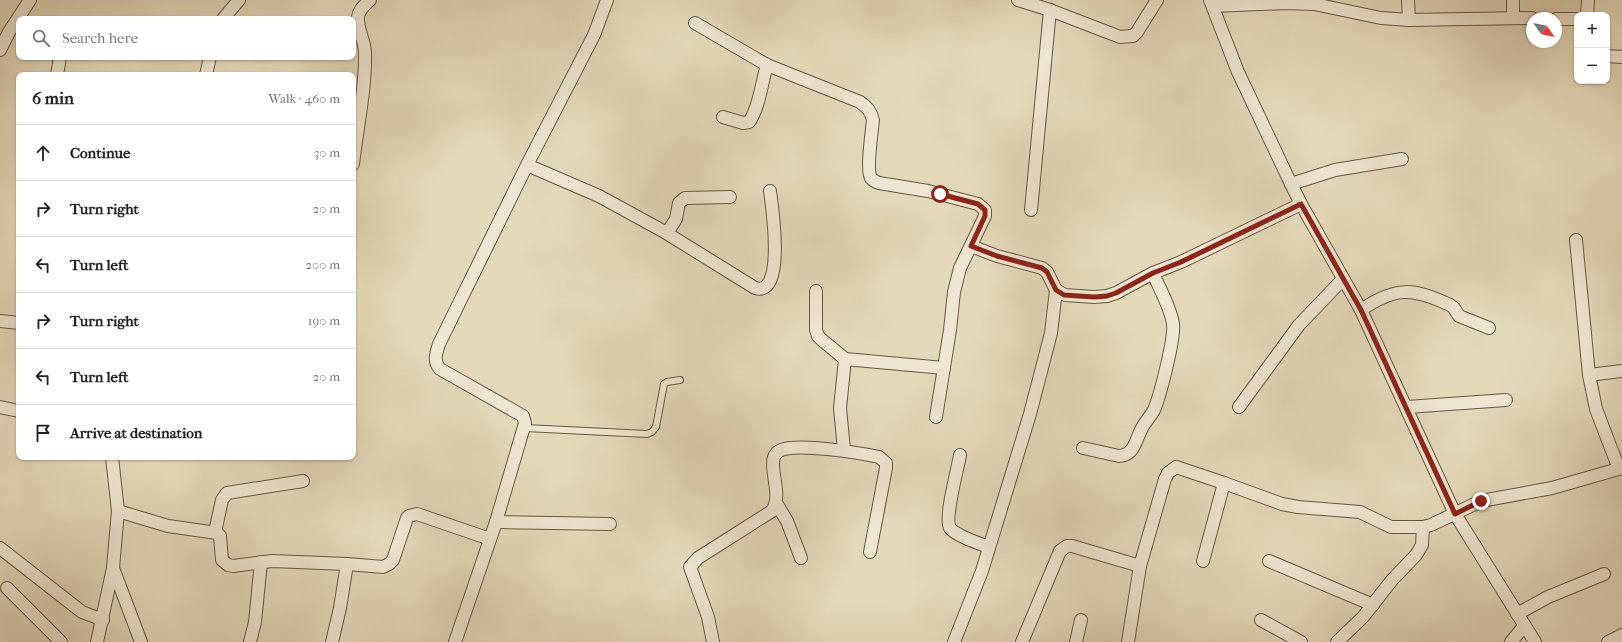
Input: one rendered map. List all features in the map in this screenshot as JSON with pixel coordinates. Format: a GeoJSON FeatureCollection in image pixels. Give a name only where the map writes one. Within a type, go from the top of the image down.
{"type":"FeatureCollection","features":[{"type":"Feature","properties":{"kind":"street"},"geometry":{"type":"LineString","coordinates":[[22,16],[30,0]]}},
{"type":"Feature","properties":{"kind":"street"},"geometry":{"type":"LineString","coordinates":[[226,16],[239,0]]}},
{"type":"Feature","properties":{"kind":"street"},"geometry":{"type":"LineString","coordinates":[[356,139],[365,63],[363,41],[359,29],[358,18],[361,9],[370,0]]}},
{"type":"Feature","properties":{"kind":"street"},"geometry":{"type":"LineString","coordinates":[[455,642],[496,522],[525,428],[525,420],[523,416],[440,369],[436,361],[439,344],[527,165],[594,36],[607,0]]}},
{"type":"Feature","properties":{"kind":"street"},"geometry":{"type":"LineString","coordinates":[[1018,0],[1050,10],[1120,38],[1133,36],[1137,32],[1157,0]]}},
{"type":"Feature","properties":{"kind":"street"},"geometry":{"type":"LineString","coordinates":[[1408,0],[1409,20]]}},
{"type":"Feature","properties":{"kind":"street"},"geometry":{"type":"LineString","coordinates":[[1513,0],[1513,18]]}},
{"type":"Feature","properties":{"kind":"street"},"geometry":{"type":"LineString","coordinates":[[1587,12],[1588,0]]}},
{"type":"Feature","properties":{"kind":"street"},"geometry":{"type":"LineString","coordinates":[[1526,18],[1409,20],[1381,18],[1315,2],[1211,3],[1238,72],[1291,184],[1361,310],[1407,406],[1455,514],[1535,642]]}},
{"type":"Feature","properties":{"kind":"street"},"geometry":{"type":"LineString","coordinates":[[1031,210],[1050,10]]}},
{"type":"Feature","properties":{"kind":"street"},"geometry":{"type":"LineString","coordinates":[[1562,19],[1574,19]]}},
{"type":"Feature","properties":{"kind":"street"},"geometry":{"type":"LineString","coordinates":[[695,23],[766,65],[860,102],[866,106],[871,112],[873,120],[869,169],[871,178],[874,181],[879,184],[928,191],[978,204],[985,210],[985,216],[960,268],[954,292],[950,330],[936,417]]}},
{"type":"Feature","properties":{"kind":"street"},"geometry":{"type":"LineString","coordinates":[[0,50],[14,34]]}},
{"type":"Feature","properties":{"kind":"street"},"geometry":{"type":"LineString","coordinates":[[1610,56],[1622,57]]}},
{"type":"Feature","properties":{"kind":"street"},"geometry":{"type":"LineString","coordinates":[[58,72],[60,60]]}},
{"type":"Feature","properties":{"kind":"street"},"geometry":{"type":"LineString","coordinates":[[207,72],[209,60]]}},
{"type":"Feature","properties":{"kind":"street"},"geometry":{"type":"LineString","coordinates":[[723,117],[743,123],[749,122],[756,106],[766,65]]}},
{"type":"Feature","properties":{"kind":"street"},"geometry":{"type":"LineString","coordinates":[[1291,184],[1335,170],[1402,159]]}},
{"type":"Feature","properties":{"kind":"street"},"geometry":{"type":"LineString","coordinates":[[527,165],[599,196],[667,233],[755,288],[764,289],[768,287],[771,279],[776,243],[770,191]]}},
{"type":"Feature","properties":{"kind":"street"},"geometry":{"type":"LineString","coordinates":[[667,233],[676,219],[679,203],[685,198],[730,197]]}},
{"type":"Feature","properties":{"kind":"street"},"geometry":{"type":"LineString","coordinates":[[971,246],[997,256],[1042,268],[1047,272],[1056,290],[1064,295],[1094,297],[1107,296],[1301,204]]}},
{"type":"Feature","properties":{"kind":"street"},"geometry":{"type":"LineString","coordinates":[[1128,642],[1140,566],[1165,479],[1168,473],[1176,467],[1282,504],[1298,508],[1360,512],[1391,527],[1423,527],[1438,522],[1481,501],[1552,488],[1621,468],[1596,409],[1589,375],[1576,240]]}},
{"type":"Feature","properties":{"kind":"street"},"geometry":{"type":"LineString","coordinates":[[1083,448],[1125,456],[1132,450],[1141,429],[1154,409],[1159,396],[1173,335],[1173,324],[1153,273]]}},
{"type":"Feature","properties":{"kind":"street"},"geometry":{"type":"LineString","coordinates":[[1239,407],[1299,325],[1343,279]]}},
{"type":"Feature","properties":{"kind":"street"},"geometry":{"type":"LineString","coordinates":[[954,642],[982,571],[988,547],[1030,414],[1051,333],[1056,290]]}},
{"type":"Feature","properties":{"kind":"street"},"geometry":{"type":"LineString","coordinates":[[816,291],[816,330],[818,336],[846,359],[944,368]]}},
{"type":"Feature","properties":{"kind":"street"},"geometry":{"type":"LineString","coordinates":[[1361,310],[1391,293],[1415,293],[1450,305],[1459,316],[1489,328]]}},
{"type":"Feature","properties":{"kind":"street"},"geometry":{"type":"LineString","coordinates":[[0,321],[16,323]]}},
{"type":"Feature","properties":{"kind":"street"},"geometry":{"type":"LineString","coordinates":[[844,450],[840,408],[846,359]]}},
{"type":"Feature","properties":{"kind":"street"},"geometry":{"type":"LineString","coordinates":[[1589,375],[1622,371]]}},
{"type":"Feature","properties":{"kind":"street"},"geometry":{"type":"LineString","coordinates":[[1407,406],[1506,400]]}},
{"type":"Feature","properties":{"kind":"street"},"geometry":{"type":"LineString","coordinates":[[0,407],[16,410]]}},
{"type":"Feature","properties":{"kind":"street"},"geometry":{"type":"LineString","coordinates":[[713,642],[708,617],[690,567],[698,558],[768,514],[776,506],[773,463],[774,456],[778,452],[789,448],[844,450],[879,457],[886,463],[870,552]]}},
{"type":"Feature","properties":{"kind":"street"},"geometry":{"type":"LineString","coordinates":[[960,455],[948,513],[949,525],[950,528],[956,533],[988,547]]}},
{"type":"Feature","properties":{"kind":"street"},"geometry":{"type":"LineString","coordinates":[[97,642],[103,620],[113,568],[118,511],[112,460]]}},
{"type":"Feature","properties":{"kind":"street"},"geometry":{"type":"LineString","coordinates":[[215,532],[222,500],[227,493],[303,481]]}},
{"type":"Feature","properties":{"kind":"street"},"geometry":{"type":"LineString","coordinates":[[1203,562],[1224,483]]}},
{"type":"Feature","properties":{"kind":"street"},"geometry":{"type":"LineString","coordinates":[[776,502],[787,521],[801,558]]}},
{"type":"Feature","properties":{"kind":"street"},"geometry":{"type":"LineString","coordinates":[[118,511],[168,526],[215,532],[220,536],[222,560],[233,566],[261,562],[347,564],[383,567],[389,564],[397,552],[407,518],[417,514],[490,539]]}},
{"type":"Feature","properties":{"kind":"street"},"geometry":{"type":"LineString","coordinates":[[496,522],[610,524]]}},
{"type":"Feature","properties":{"kind":"street"},"geometry":{"type":"LineString","coordinates":[[1337,642],[1357,624],[1392,580],[1420,549],[1423,527]]}},
{"type":"Feature","properties":{"kind":"street"},"geometry":{"type":"LineString","coordinates":[[1022,642],[1060,551],[1063,548],[1072,546],[1140,566]]}},
{"type":"Feature","properties":{"kind":"street"},"geometry":{"type":"LineString","coordinates":[[0,548],[82,612],[103,620]]}},
{"type":"Feature","properties":{"kind":"street"},"geometry":{"type":"LineString","coordinates":[[1269,561],[1373,605]]}},
{"type":"Feature","properties":{"kind":"street"},"geometry":{"type":"LineString","coordinates":[[250,642],[255,622],[261,562]]}},
{"type":"Feature","properties":{"kind":"street"},"geometry":{"type":"LineString","coordinates":[[332,642],[340,608],[347,564]]}},
{"type":"Feature","properties":{"kind":"street"},"geometry":{"type":"LineString","coordinates":[[113,568],[141,642]]}},
{"type":"Feature","properties":{"kind":"street"},"geometry":{"type":"LineString","coordinates":[[1517,614],[1548,597],[1604,574]]}},
{"type":"Feature","properties":{"kind":"street"},"geometry":{"type":"LineString","coordinates":[[7,588],[61,642]]}},
{"type":"Feature","properties":{"kind":"street"},"geometry":{"type":"LineString","coordinates":[[1076,642],[1081,620]]}},
{"type":"Feature","properties":{"kind":"street"},"geometry":{"type":"LineString","coordinates":[[1261,620],[1301,642]]}},
{"type":"Feature","properties":{"kind":"street"},"geometry":{"type":"LineString","coordinates":[[1510,642],[1524,626]]}},
{"type":"Feature","properties":{"kind":"street"},"geometry":{"type":"LineString","coordinates":[[1608,642],[1622,635]]}},
{"type":"Feature","properties":{"kind":"lane"},"geometry":{"type":"LineString","coordinates":[[525,428],[647,434],[652,432],[656,427],[664,384],[667,382],[680,380]]}},
{"type":"Feature","properties":{"kind":"route"},"geometry":{"type":"LineString","coordinates":[[940,194],[978,204],[985,210],[985,216],[971,246],[997,256],[1042,268],[1047,272],[1056,290],[1064,295],[1080,297],[1107,296],[1116,293],[1153,273],[1181,262],[1301,204],[1361,310],[1407,406],[1455,514],[1470,505],[1481,501]]}}]}
